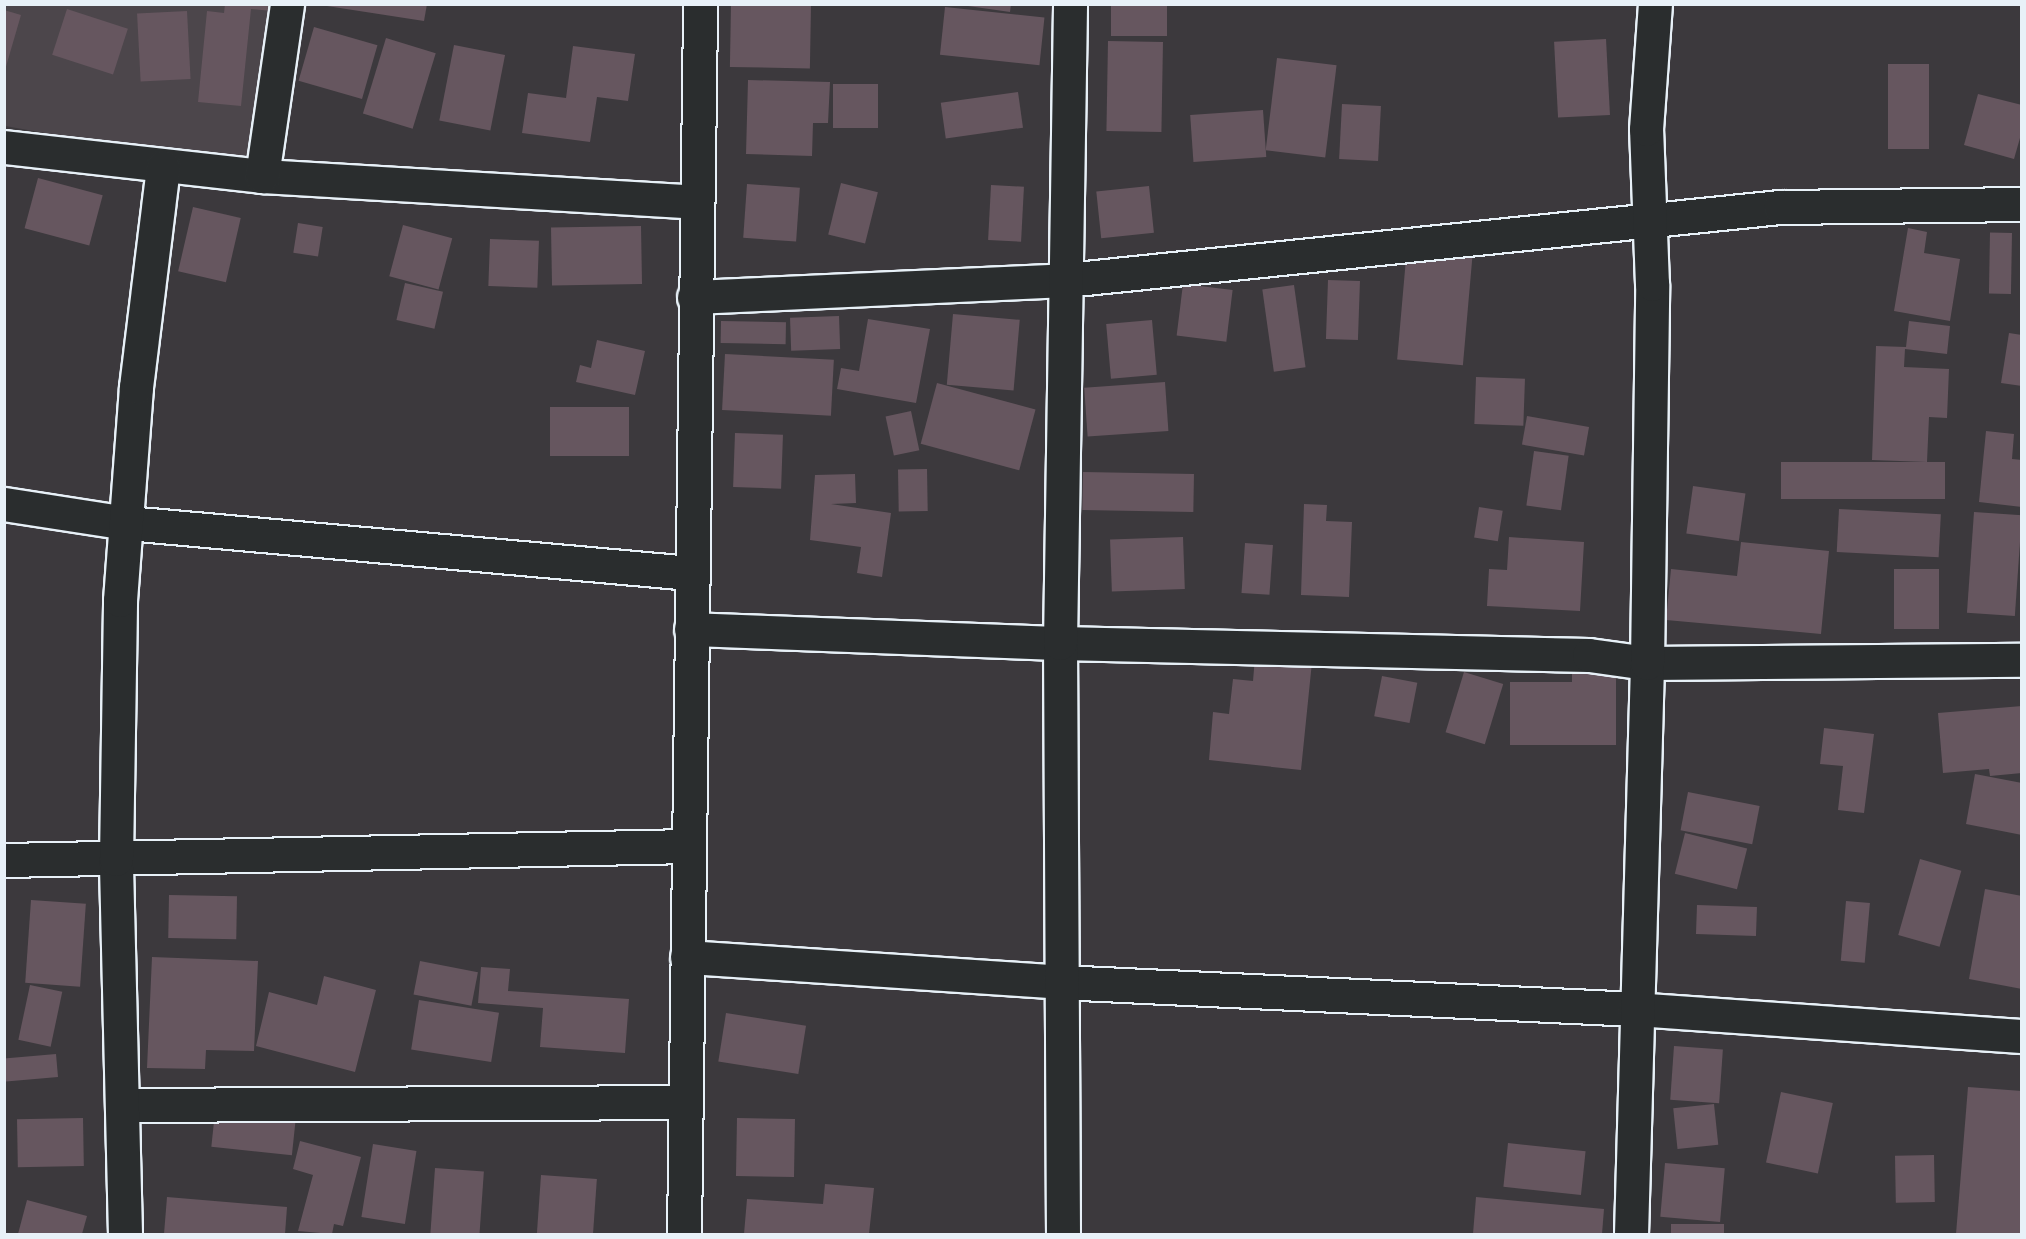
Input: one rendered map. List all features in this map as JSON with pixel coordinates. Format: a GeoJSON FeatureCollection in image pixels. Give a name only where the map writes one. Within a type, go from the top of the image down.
{"type":"FeatureCollection","features":[{"type":"Feature","properties":{"kind":"street"},"geometry":{"type":"LineString","coordinates":[[262,176],[287,4]]}},
{"type":"Feature","properties":{"kind":"street"},"geometry":{"type":"LineString","coordinates":[[684,1234],[694,297],[700,4]]}},
{"type":"Feature","properties":{"kind":"street"},"geometry":{"type":"LineString","coordinates":[[1063,1234],[1059,982],[1060,643],[1070,4]]}},
{"type":"Feature","properties":{"kind":"street"},"geometry":{"type":"LineString","coordinates":[[1631,1234],[1635,1010],[1647,663],[1652,284],[1646,129],[1655,4]]}},
{"type":"Feature","properties":{"kind":"street"},"geometry":{"type":"LineString","coordinates":[[4,147],[163,167],[262,176],[696,202]]}},
{"type":"Feature","properties":{"kind":"street"},"geometry":{"type":"LineString","coordinates":[[125,1234],[116,859],[120,600],[136,387],[163,167]]}},
{"type":"Feature","properties":{"kind":"street"},"geometry":{"type":"LineString","coordinates":[[694,297],[1066,280],[1780,207],[2022,204]]}},
{"type":"Feature","properties":{"kind":"street"},"geometry":{"type":"LineString","coordinates":[[4,504],[127,524],[691,573]]}},
{"type":"Feature","properties":{"kind":"street"},"geometry":{"type":"LineString","coordinates":[[691,629],[1060,643],[1589,655],[1647,663],[2022,660]]}},
{"type":"Feature","properties":{"kind":"street"},"geometry":{"type":"LineString","coordinates":[[4,861],[689,846]]}},
{"type":"Feature","properties":{"kind":"street"},"geometry":{"type":"LineString","coordinates":[[687,957],[1059,982],[1635,1010],[2022,1036]]}},
{"type":"Feature","properties":{"kind":"street"},"geometry":{"type":"LineString","coordinates":[[122,1105],[686,1102]]}},
{"type":"Feature","properties":{"kind":"shaded area"},"geometry":{"type":"Polygon","coordinates":[[[4,5],[276,5],[251,169],[5,126],[4,5]]]}},
{"type":"Feature","properties":{"kind":"building"},"geometry":{"type":"Polygon","coordinates":[[[225,4],[273,4],[272,11],[251,9],[241,106],[198,102],[207,11],[224,13],[225,4]]]}},
{"type":"Feature","properties":{"kind":"building"},"geometry":{"type":"Polygon","coordinates":[[[314,4],[427,4],[424,21],[314,4]]]}},
{"type":"Feature","properties":{"kind":"building"},"geometry":{"type":"Polygon","coordinates":[[[731,4],[811,5],[810,68],[730,67],[731,4]]]}},
{"type":"Feature","properties":{"kind":"building"},"geometry":{"type":"Polygon","coordinates":[[[954,4],[1011,4],[1010,12],[954,4]]]}},
{"type":"Feature","properties":{"kind":"building"},"geometry":{"type":"Polygon","coordinates":[[[1111,4],[1167,4],[1167,36],[1111,36],[1111,4]]]}},
{"type":"Feature","properties":{"kind":"building"},"geometry":{"type":"Polygon","coordinates":[[[945,7],[1044,17],[1039,65],[940,55],[945,7]]]}},
{"type":"Feature","properties":{"kind":"building"},"geometry":{"type":"Polygon","coordinates":[[[67,9],[128,29],[113,74],[52,55],[67,9]]]}},
{"type":"Feature","properties":{"kind":"building"},"geometry":{"type":"Polygon","coordinates":[[[4,10],[21,15],[5,70],[4,70],[4,10]]]}},
{"type":"Feature","properties":{"kind":"building"},"geometry":{"type":"Polygon","coordinates":[[[187,11],[191,79],[141,82],[137,14],[187,11]]]}},
{"type":"Feature","properties":{"kind":"building"},"geometry":{"type":"Polygon","coordinates":[[[314,27],[377,45],[362,99],[299,81],[314,27]]]}},
{"type":"Feature","properties":{"kind":"building"},"geometry":{"type":"Polygon","coordinates":[[[386,38],[436,53],[413,129],[363,114],[386,38]]]}},
{"type":"Feature","properties":{"kind":"building"},"geometry":{"type":"Polygon","coordinates":[[[1606,39],[1610,115],[1558,118],[1554,42],[1606,39]]]}},
{"type":"Feature","properties":{"kind":"building"},"geometry":{"type":"Polygon","coordinates":[[[1108,41],[1163,42],[1161,132],[1106,131],[1108,41]]]}},
{"type":"Feature","properties":{"kind":"building"},"geometry":{"type":"Polygon","coordinates":[[[454,45],[505,55],[490,131],[439,121],[454,45]]]}},
{"type":"Feature","properties":{"kind":"building"},"geometry":{"type":"Polygon","coordinates":[[[573,46],[635,54],[628,101],[597,97],[590,142],[522,133],[528,93],[566,98],[573,46]]]}},
{"type":"Feature","properties":{"kind":"building"},"geometry":{"type":"Polygon","coordinates":[[[1277,58],[1337,65],[1325,158],[1266,150],[1277,58]]]}},
{"type":"Feature","properties":{"kind":"building"},"geometry":{"type":"Polygon","coordinates":[[[1888,64],[1929,64],[1929,149],[1888,149],[1888,64]]]}},
{"type":"Feature","properties":{"kind":"building"},"geometry":{"type":"Polygon","coordinates":[[[748,80],[830,82],[828,123],[813,123],[812,156],[746,154],[748,80]]]}},
{"type":"Feature","properties":{"kind":"building"},"geometry":{"type":"Polygon","coordinates":[[[833,84],[878,84],[878,128],[833,128],[833,84]]]}},
{"type":"Feature","properties":{"kind":"building"},"geometry":{"type":"Polygon","coordinates":[[[1018,92],[1023,128],[946,139],[941,103],[1018,92]]]}},
{"type":"Feature","properties":{"kind":"building"},"geometry":{"type":"Polygon","coordinates":[[[1978,94],[2022,105],[2022,131],[2014,159],[1964,145],[1978,94]]]}},
{"type":"Feature","properties":{"kind":"building"},"geometry":{"type":"Polygon","coordinates":[[[1342,104],[1381,106],[1378,161],[1339,159],[1342,104]]]}},
{"type":"Feature","properties":{"kind":"building"},"geometry":{"type":"Polygon","coordinates":[[[1263,110],[1266,157],[1193,162],[1190,115],[1263,110]]]}},
{"type":"Feature","properties":{"kind":"building"},"geometry":{"type":"Polygon","coordinates":[[[38,178],[103,195],[89,246],[25,228],[38,178]]]}},
{"type":"Feature","properties":{"kind":"building"},"geometry":{"type":"Polygon","coordinates":[[[841,183],[878,192],[865,244],[828,234],[841,183]]]}},
{"type":"Feature","properties":{"kind":"building"},"geometry":{"type":"Polygon","coordinates":[[[747,184],[800,188],[796,242],[743,238],[747,184]]]}},
{"type":"Feature","properties":{"kind":"building"},"geometry":{"type":"Polygon","coordinates":[[[991,185],[1024,187],[1021,242],[988,240],[991,185]]]}},
{"type":"Feature","properties":{"kind":"building"},"geometry":{"type":"Polygon","coordinates":[[[1149,186],[1154,233],[1101,238],[1096,192],[1149,186]]]}},
{"type":"Feature","properties":{"kind":"building"},"geometry":{"type":"Polygon","coordinates":[[[193,207],[241,218],[226,282],[178,271],[193,207]]]}},
{"type":"Feature","properties":{"kind":"building"},"geometry":{"type":"Polygon","coordinates":[[[298,223],[323,227],[318,257],[293,253],[298,223]]]}},
{"type":"Feature","properties":{"kind":"building"},"geometry":{"type":"Polygon","coordinates":[[[403,225],[452,238],[439,289],[389,276],[403,225]]]}},
{"type":"Feature","properties":{"kind":"building"},"geometry":{"type":"Polygon","coordinates":[[[641,226],[642,284],[552,286],[551,228],[641,226]]]}},
{"type":"Feature","properties":{"kind":"building"},"geometry":{"type":"Polygon","coordinates":[[[1908,228],[1927,232],[1924,253],[1960,259],[1950,321],[1894,311],[1908,228]]]}},
{"type":"Feature","properties":{"kind":"building"},"geometry":{"type":"Polygon","coordinates":[[[1990,233],[2012,233],[2011,294],[1989,294],[1990,233]]]}},
{"type":"Feature","properties":{"kind":"building"},"geometry":{"type":"Polygon","coordinates":[[[490,239],[539,241],[537,288],[488,286],[490,239]]]}},
{"type":"Feature","properties":{"kind":"building"},"geometry":{"type":"Polygon","coordinates":[[[1407,247],[1473,253],[1463,365],[1397,360],[1407,247]]]}},
{"type":"Feature","properties":{"kind":"building"},"geometry":{"type":"Polygon","coordinates":[[[1328,280],[1360,281],[1358,340],[1326,339],[1328,280]]]}},
{"type":"Feature","properties":{"kind":"building"},"geometry":{"type":"Polygon","coordinates":[[[405,283],[443,292],[434,329],[396,320],[405,283]]]}},
{"type":"Feature","properties":{"kind":"building"},"geometry":{"type":"Polygon","coordinates":[[[1183,284],[1233,290],[1226,342],[1177,336],[1183,284]]]}},
{"type":"Feature","properties":{"kind":"building"},"geometry":{"type":"Polygon","coordinates":[[[1294,285],[1306,367],[1274,372],[1262,289],[1294,285]]]}},
{"type":"Feature","properties":{"kind":"building"},"geometry":{"type":"Polygon","coordinates":[[[953,314],[1020,320],[1014,391],[947,385],[953,314]]]}},
{"type":"Feature","properties":{"kind":"building"},"geometry":{"type":"Polygon","coordinates":[[[839,316],[840,349],[791,351],[790,318],[839,316]]]}},
{"type":"Feature","properties":{"kind":"building"},"geometry":{"type":"Polygon","coordinates":[[[868,319],[930,329],[916,403],[837,389],[841,368],[859,371],[868,319]]]}},
{"type":"Feature","properties":{"kind":"building"},"geometry":{"type":"Polygon","coordinates":[[[1152,320],[1157,375],[1111,379],[1106,324],[1152,320]]]}},
{"type":"Feature","properties":{"kind":"building"},"geometry":{"type":"Polygon","coordinates":[[[721,321],[786,322],[786,344],[721,343],[721,321]]]}},
{"type":"Feature","properties":{"kind":"building"},"geometry":{"type":"Polygon","coordinates":[[[1909,321],[1950,326],[1947,354],[1905,349],[1904,367],[1949,369],[1947,418],[1929,417],[1927,462],[1872,460],[1876,346],[1906,347],[1909,321]]]}},
{"type":"Feature","properties":{"kind":"building"},"geometry":{"type":"Polygon","coordinates":[[[2009,333],[2022,335],[2022,386],[2001,383],[2009,333]]]}},
{"type":"Feature","properties":{"kind":"building"},"geometry":{"type":"Polygon","coordinates":[[[597,340],[645,351],[635,395],[576,382],[580,365],[591,368],[597,340]]]}},
{"type":"Feature","properties":{"kind":"building"},"geometry":{"type":"Polygon","coordinates":[[[725,354],[834,360],[831,416],[722,410],[725,354]]]}},
{"type":"Feature","properties":{"kind":"building"},"geometry":{"type":"Polygon","coordinates":[[[1476,377],[1525,379],[1523,426],[1474,424],[1476,377]]]}},
{"type":"Feature","properties":{"kind":"building"},"geometry":{"type":"Polygon","coordinates":[[[1165,382],[1168,431],[1088,437],[1084,388],[1165,382]]]}},
{"type":"Feature","properties":{"kind":"building"},"geometry":{"type":"Polygon","coordinates":[[[937,383],[1036,409],[1019,470],[921,444],[937,383]]]}},
{"type":"Feature","properties":{"kind":"building"},"geometry":{"type":"Polygon","coordinates":[[[550,407],[629,407],[629,456],[550,456],[550,407]]]}},
{"type":"Feature","properties":{"kind":"building"},"geometry":{"type":"Polygon","coordinates":[[[911,411],[919,450],[894,456],[886,416],[911,411]]]}},
{"type":"Feature","properties":{"kind":"building"},"geometry":{"type":"Polygon","coordinates":[[[1527,416],[1589,427],[1584,455],[1522,445],[1527,416]]]}},
{"type":"Feature","properties":{"kind":"building"},"geometry":{"type":"Polygon","coordinates":[[[1986,431],[2014,434],[2012,459],[2022,460],[2022,507],[1979,502],[1986,431]]]}},
{"type":"Feature","properties":{"kind":"building"},"geometry":{"type":"Polygon","coordinates":[[[735,433],[783,435],[781,489],[733,487],[735,433]]]}},
{"type":"Feature","properties":{"kind":"building"},"geometry":{"type":"Polygon","coordinates":[[[1534,451],[1569,456],[1561,510],[1526,505],[1534,451]]]}},
{"type":"Feature","properties":{"kind":"building"},"geometry":{"type":"Polygon","coordinates":[[[1781,462],[1945,462],[1945,499],[1781,499],[1781,462]]]}},
{"type":"Feature","properties":{"kind":"building"},"geometry":{"type":"Polygon","coordinates":[[[927,469],[928,511],[899,511],[898,470],[927,469]]]}},
{"type":"Feature","properties":{"kind":"building"},"geometry":{"type":"Polygon","coordinates":[[[1083,472],[1194,474],[1193,512],[1082,510],[1083,472]]]}},
{"type":"Feature","properties":{"kind":"building"},"geometry":{"type":"Polygon","coordinates":[[[855,474],[856,503],[831,504],[891,513],[882,577],[857,573],[861,547],[810,540],[815,475],[855,474]]]}},
{"type":"Feature","properties":{"kind":"building"},"geometry":{"type":"Polygon","coordinates":[[[1693,486],[1745,493],[1739,541],[1686,534],[1693,486]]]}},
{"type":"Feature","properties":{"kind":"building"},"geometry":{"type":"Polygon","coordinates":[[[1304,504],[1327,505],[1326,521],[1352,522],[1349,597],[1301,595],[1304,504]]]}},
{"type":"Feature","properties":{"kind":"building"},"geometry":{"type":"Polygon","coordinates":[[[1479,507],[1503,511],[1498,541],[1474,538],[1479,507]]]}},
{"type":"Feature","properties":{"kind":"building"},"geometry":{"type":"Polygon","coordinates":[[[1839,509],[1941,514],[1939,557],[1837,552],[1839,509]]]}},
{"type":"Feature","properties":{"kind":"building"},"geometry":{"type":"Polygon","coordinates":[[[1974,512],[2022,515],[2015,616],[1967,613],[1974,512]]]}},
{"type":"Feature","properties":{"kind":"building"},"geometry":{"type":"Polygon","coordinates":[[[1183,537],[1185,589],[1112,592],[1110,540],[1183,537]]]}},
{"type":"Feature","properties":{"kind":"building"},"geometry":{"type":"Polygon","coordinates":[[[1509,537],[1584,542],[1580,611],[1487,606],[1489,569],[1507,570],[1509,537]]]}},
{"type":"Feature","properties":{"kind":"building"},"geometry":{"type":"Polygon","coordinates":[[[1741,542],[1829,551],[1821,634],[1666,620],[1671,569],[1737,576],[1741,542]]]}},
{"type":"Feature","properties":{"kind":"building"},"geometry":{"type":"Polygon","coordinates":[[[1245,543],[1273,545],[1269,595],[1242,593],[1245,543]]]}},
{"type":"Feature","properties":{"kind":"building"},"geometry":{"type":"Polygon","coordinates":[[[1894,569],[1939,569],[1939,629],[1894,629],[1894,569]]]}},
{"type":"Feature","properties":{"kind":"building"},"geometry":{"type":"Polygon","coordinates":[[[1255,657],[1312,662],[1301,770],[1209,760],[1213,712],[1229,714],[1233,679],[1253,681],[1255,657]]]}},
{"type":"Feature","properties":{"kind":"building"},"geometry":{"type":"Polygon","coordinates":[[[1616,666],[1616,745],[1510,745],[1510,682],[1572,682],[1572,667],[1616,666]]]}},
{"type":"Feature","properties":{"kind":"building"},"geometry":{"type":"Polygon","coordinates":[[[1464,672],[1503,684],[1485,744],[1446,732],[1464,672]]]}},
{"type":"Feature","properties":{"kind":"building"},"geometry":{"type":"Polygon","coordinates":[[[1382,676],[1417,683],[1410,723],[1374,716],[1382,676]]]}},
{"type":"Feature","properties":{"kind":"building"},"geometry":{"type":"Polygon","coordinates":[[[2022,706],[2022,773],[1990,776],[1989,769],[1943,773],[1938,713],[2022,706]]]}},
{"type":"Feature","properties":{"kind":"building"},"geometry":{"type":"Polygon","coordinates":[[[1824,728],[1874,734],[1864,813],[1838,810],[1843,766],[1820,764],[1824,728]]]}},
{"type":"Feature","properties":{"kind":"building"},"geometry":{"type":"Polygon","coordinates":[[[1975,774],[2022,783],[2022,835],[1966,824],[1975,774]]]}},
{"type":"Feature","properties":{"kind":"building"},"geometry":{"type":"Polygon","coordinates":[[[1688,792],[1760,806],[1752,844],[1681,830],[1688,792]]]}},
{"type":"Feature","properties":{"kind":"building"},"geometry":{"type":"Polygon","coordinates":[[[1685,833],[1747,848],[1737,889],[1675,874],[1685,833]]]}},
{"type":"Feature","properties":{"kind":"building"},"geometry":{"type":"Polygon","coordinates":[[[1920,859],[1961,871],[1940,947],[1898,935],[1920,859]]]}},
{"type":"Feature","properties":{"kind":"building"},"geometry":{"type":"Polygon","coordinates":[[[1985,889],[2022,896],[2022,989],[1969,979],[1985,889]]]}},
{"type":"Feature","properties":{"kind":"building"},"geometry":{"type":"Polygon","coordinates":[[[169,895],[237,896],[236,939],[168,938],[169,895]]]}},
{"type":"Feature","properties":{"kind":"building"},"geometry":{"type":"Polygon","coordinates":[[[31,900],[86,904],[80,987],[25,983],[31,900]]]}},
{"type":"Feature","properties":{"kind":"building"},"geometry":{"type":"Polygon","coordinates":[[[1846,901],[1870,903],[1865,963],[1841,961],[1846,901]]]}},
{"type":"Feature","properties":{"kind":"building"},"geometry":{"type":"Polygon","coordinates":[[[1697,905],[1757,907],[1756,936],[1696,934],[1697,905]]]}},
{"type":"Feature","properties":{"kind":"building"},"geometry":{"type":"Polygon","coordinates":[[[152,957],[258,961],[254,1051],[206,1050],[205,1069],[147,1068],[152,957]]]}},
{"type":"Feature","properties":{"kind":"building"},"geometry":{"type":"Polygon","coordinates":[[[420,961],[478,972],[471,1006],[414,994],[420,961]]]}},
{"type":"Feature","properties":{"kind":"building"},"geometry":{"type":"Polygon","coordinates":[[[481,967],[510,969],[508,991],[629,999],[625,1053],[540,1047],[543,1008],[478,1003],[481,967]]]}},
{"type":"Feature","properties":{"kind":"building"},"geometry":{"type":"Polygon","coordinates":[[[324,976],[376,990],[355,1072],[256,1046],[269,992],[317,1005],[324,976]]]}},
{"type":"Feature","properties":{"kind":"building"},"geometry":{"type":"Polygon","coordinates":[[[30,985],[62,992],[51,1047],[18,1040],[30,985]]]}},
{"type":"Feature","properties":{"kind":"building"},"geometry":{"type":"Polygon","coordinates":[[[419,1000],[499,1013],[491,1062],[411,1049],[419,1000]]]}},
{"type":"Feature","properties":{"kind":"building"},"geometry":{"type":"Polygon","coordinates":[[[726,1013],[806,1026],[798,1074],[718,1061],[726,1013]]]}},
{"type":"Feature","properties":{"kind":"building"},"geometry":{"type":"Polygon","coordinates":[[[1674,1046],[1723,1049],[1719,1103],[1670,1100],[1674,1046]]]}},
{"type":"Feature","properties":{"kind":"building"},"geometry":{"type":"Polygon","coordinates":[[[56,1054],[58,1077],[6,1081],[4,1059],[56,1054]]]}},
{"type":"Feature","properties":{"kind":"building"},"geometry":{"type":"Polygon","coordinates":[[[1968,1087],[2022,1091],[2022,1234],[1956,1234],[1968,1087]]]}},
{"type":"Feature","properties":{"kind":"building"},"geometry":{"type":"Polygon","coordinates":[[[1781,1092],[1833,1103],[1818,1173],[1766,1162],[1781,1092]]]}},
{"type":"Feature","properties":{"kind":"building"},"geometry":{"type":"Polygon","coordinates":[[[1714,1104],[1718,1145],[1678,1149],[1673,1108],[1714,1104]]]}},
{"type":"Feature","properties":{"kind":"building"},"geometry":{"type":"Polygon","coordinates":[[[215,1112],[296,1120],[292,1155],[211,1147],[215,1112]]]}},
{"type":"Feature","properties":{"kind":"building"},"geometry":{"type":"Polygon","coordinates":[[[83,1118],[84,1166],[18,1167],[17,1119],[83,1118]]]}},
{"type":"Feature","properties":{"kind":"building"},"geometry":{"type":"Polygon","coordinates":[[[737,1118],[795,1119],[794,1177],[736,1176],[737,1118]]]}},
{"type":"Feature","properties":{"kind":"building"},"geometry":{"type":"Polygon","coordinates":[[[300,1141],[361,1157],[343,1226],[334,1224],[332,1234],[298,1231],[313,1175],[293,1169],[300,1141]]]}},
{"type":"Feature","properties":{"kind":"building"},"geometry":{"type":"Polygon","coordinates":[[[1508,1143],[1586,1151],[1581,1195],[1503,1187],[1508,1143]]]}},
{"type":"Feature","properties":{"kind":"building"},"geometry":{"type":"Polygon","coordinates":[[[373,1144],[416,1151],[405,1224],[361,1217],[373,1144]]]}},
{"type":"Feature","properties":{"kind":"building"},"geometry":{"type":"Polygon","coordinates":[[[1934,1155],[1935,1202],[1896,1203],[1895,1156],[1934,1155]]]}},
{"type":"Feature","properties":{"kind":"building"},"geometry":{"type":"Polygon","coordinates":[[[1665,1163],[1725,1168],[1720,1222],[1660,1217],[1665,1163]]]}},
{"type":"Feature","properties":{"kind":"building"},"geometry":{"type":"Polygon","coordinates":[[[435,1168],[484,1171],[480,1234],[430,1234],[435,1168]]]}},
{"type":"Feature","properties":{"kind":"building"},"geometry":{"type":"Polygon","coordinates":[[[541,1175],[597,1179],[593,1234],[537,1234],[541,1175]]]}},
{"type":"Feature","properties":{"kind":"building"},"geometry":{"type":"Polygon","coordinates":[[[825,1184],[874,1188],[869,1234],[744,1234],[747,1199],[823,1204],[825,1184]]]}},
{"type":"Feature","properties":{"kind":"building"},"geometry":{"type":"Polygon","coordinates":[[[167,1197],[287,1207],[285,1234],[164,1234],[167,1197]]]}},
{"type":"Feature","properties":{"kind":"building"},"geometry":{"type":"Polygon","coordinates":[[[1476,1197],[1604,1209],[1602,1234],[1473,1234],[1476,1197]]]}},
{"type":"Feature","properties":{"kind":"building"},"geometry":{"type":"Polygon","coordinates":[[[27,1200],[87,1216],[82,1234],[18,1234],[27,1200]]]}},
{"type":"Feature","properties":{"kind":"building"},"geometry":{"type":"Polygon","coordinates":[[[1671,1224],[1724,1224],[1724,1234],[1671,1234],[1671,1224]]]}}]}
